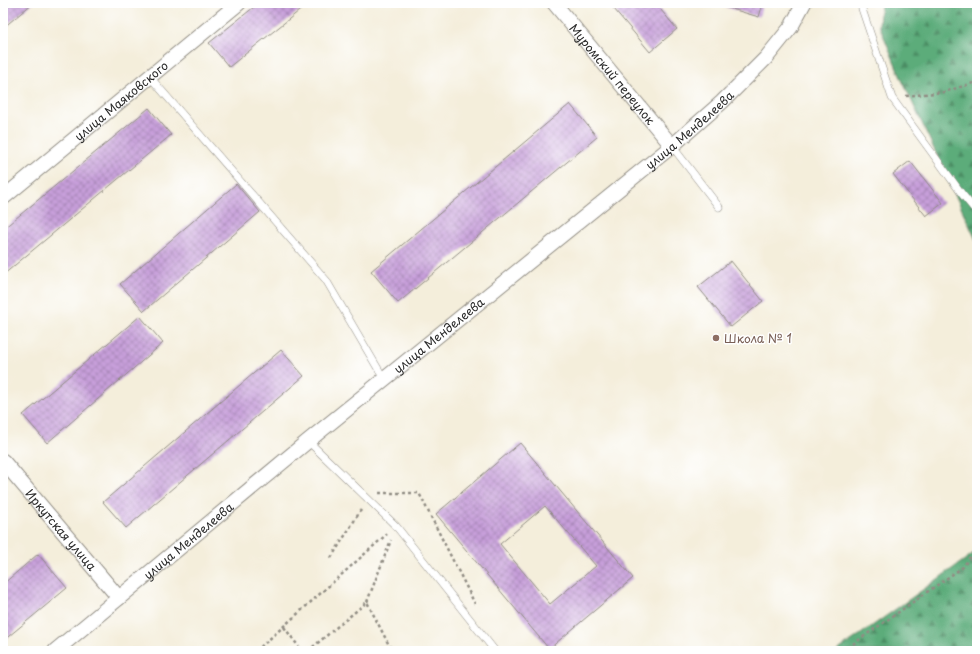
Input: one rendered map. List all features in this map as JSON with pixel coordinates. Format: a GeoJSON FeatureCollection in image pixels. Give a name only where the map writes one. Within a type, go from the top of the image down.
{"type":"FeatureCollection","features":[{"type":"Feature","properties":{"kind":"street","name":"улица Маяковского"},"geometry":{"type":"LineString","coordinates":[[3,198],[239,3]]}},
{"type":"Feature","properties":{"kind":"street","name":"Муромский переулок"},"geometry":{"type":"LineString","coordinates":[[554,3],[672,146]]}},
{"type":"Feature","properties":{"kind":"street","name":"улица Менделеева"},"geometry":{"type":"LineString","coordinates":[[55,651],[308,441],[672,146],[722,102],[766,58],[791,27],[804,3]]}},
{"type":"Feature","properties":{"kind":"street","name":"Иркутская улица"},"geometry":{"type":"LineString","coordinates":[[3,461],[119,598]]}},
{"type":"Feature","properties":{"kind":"lane"},"geometry":{"type":"LineString","coordinates":[[860,3],[892,98],[976,211]]}},
{"type":"Feature","properties":{"kind":"lane"},"geometry":{"type":"LineString","coordinates":[[150,77],[326,280],[384,379]]}},
{"type":"Feature","properties":{"kind":"lane"},"geometry":{"type":"LineString","coordinates":[[672,146],[719,208]]}},
{"type":"Feature","properties":{"kind":"lane"},"geometry":{"type":"LineString","coordinates":[[308,441],[396,526],[495,651]]}},
{"type":"Feature","properties":{"kind":"path"},"geometry":{"type":"LineString","coordinates":[[892,98],[944,92],[977,82]]}},
{"type":"Feature","properties":{"kind":"path"},"geometry":{"type":"LineString","coordinates":[[308,651],[367,602],[396,526]]}},
{"type":"Feature","properties":{"kind":"path"},"geometry":{"type":"LineString","coordinates":[[256,651],[396,526]]}},
{"type":"Feature","properties":{"kind":"path"},"geometry":{"type":"LineString","coordinates":[[843,651],[963,567],[977,547]]}},
{"type":"Feature","properties":{"kind":"path"},"geometry":{"type":"LineString","coordinates":[[367,602],[392,651]]}},
{"type":"Feature","properties":{"kind":"path"},"geometry":{"type":"LineString","coordinates":[[284,627],[302,651]]}},
{"type":"Feature","properties":{"kind":"green space"},"geometry":{"type":"Polygon","coordinates":[[[881,3],[977,3],[977,242],[902,80],[879,25],[881,3]]]}},
{"type":"Feature","properties":{"kind":"green space"},"geometry":{"type":"Polygon","coordinates":[[[977,551],[977,651],[837,651],[977,551]]]}},
{"type":"Feature","properties":{"kind":"building"},"geometry":{"type":"Polygon","coordinates":[[[3,3],[33,3],[3,28],[3,3]]]}},
{"type":"Feature","properties":{"kind":"building"},"geometry":{"type":"Polygon","coordinates":[[[259,3],[309,3],[229,67],[209,43],[259,3]]]}},
{"type":"Feature","properties":{"kind":"building"},"geometry":{"type":"Polygon","coordinates":[[[609,3],[655,3],[677,29],[650,52],[609,3]]]}},
{"type":"Feature","properties":{"kind":"building"},"geometry":{"type":"Polygon","coordinates":[[[726,3],[763,3],[759,17],[725,7],[726,3]]]}},
{"type":"Feature","properties":{"kind":"building"},"geometry":{"type":"Polygon","coordinates":[[[570,104],[597,137],[398,303],[371,271],[570,104]]]}},
{"type":"Feature","properties":{"kind":"building"},"geometry":{"type":"Polygon","coordinates":[[[149,108],[171,135],[3,275],[3,229],[149,108]]]}},
{"type":"Feature","properties":{"kind":"building"},"geometry":{"type":"Polygon","coordinates":[[[910,161],[943,203],[926,216],[893,174],[910,161]]]}},
{"type":"Feature","properties":{"kind":"building"},"geometry":{"type":"Polygon","coordinates":[[[236,184],[260,212],[144,311],[120,284],[236,184]]]}},
{"type":"Feature","properties":{"kind":"building"},"geometry":{"type":"Polygon","coordinates":[[[731,261],[763,301],[731,327],[698,287],[731,261]]]}},
{"type":"Feature","properties":{"kind":"building"},"geometry":{"type":"Polygon","coordinates":[[[140,316],[163,343],[47,443],[23,415],[140,316]]]}},
{"type":"Feature","properties":{"kind":"building"},"geometry":{"type":"Polygon","coordinates":[[[281,350],[304,376],[126,528],[103,502],[281,350]]]}},
{"type":"Feature","properties":{"kind":"building"},"geometry":{"type":"Polygon","coordinates":[[[520,443],[633,578],[549,649],[436,514],[520,443]],[[545,506],[500,544],[550,604],[596,566],[545,506]]]}},
{"type":"Feature","properties":{"kind":"building"},"geometry":{"type":"Polygon","coordinates":[[[38,554],[67,588],[3,641],[3,584],[38,554]]]}},
{"type":"Feature","properties":{"kind":"place","name":"Школа № 1"},"geometry":{"type":"Point","coordinates":[716,338]}}]}
